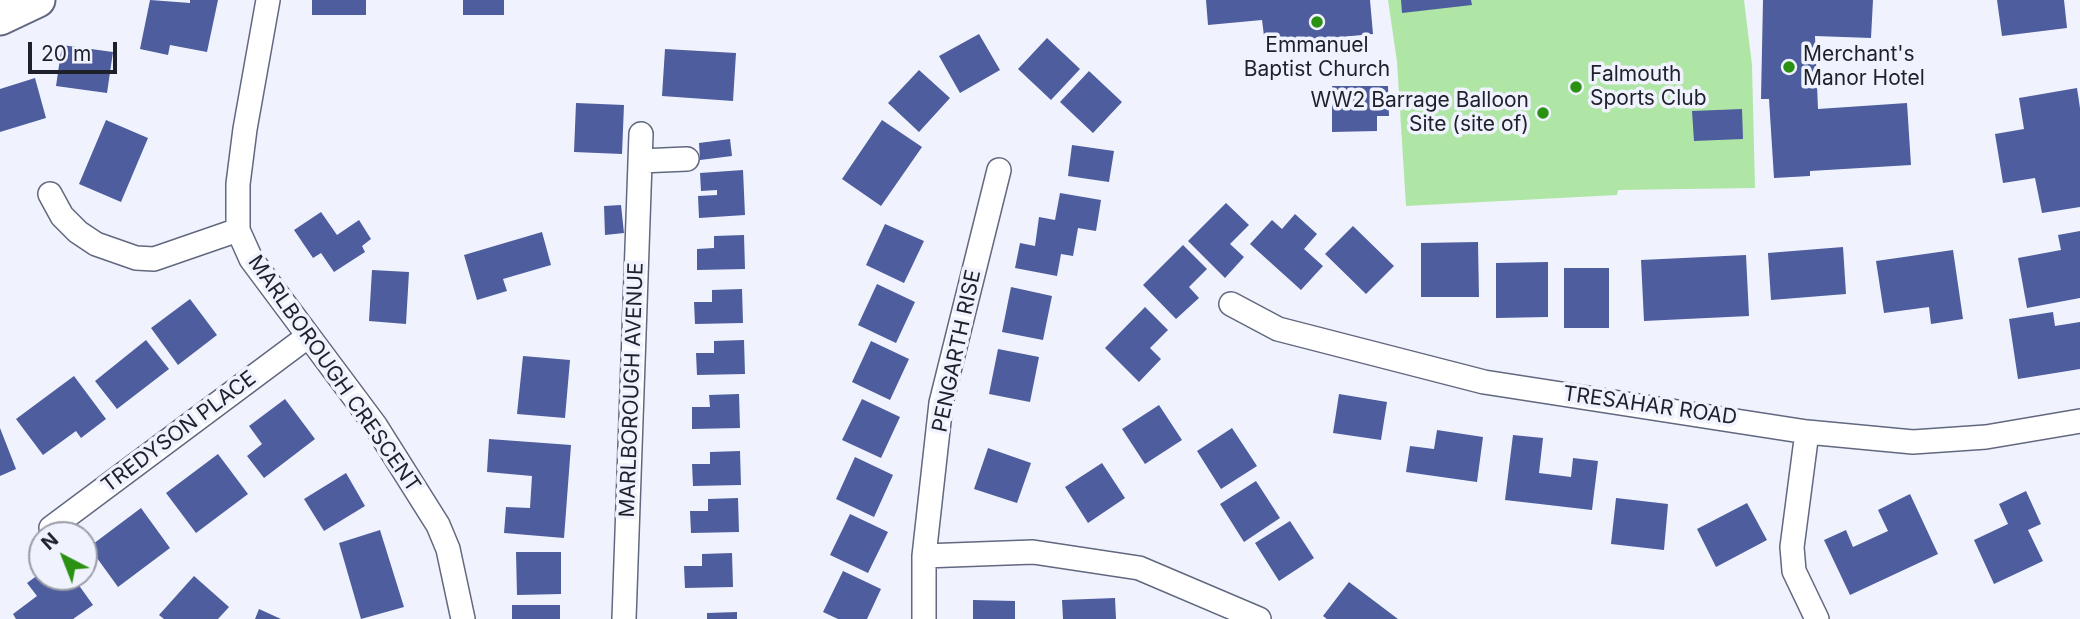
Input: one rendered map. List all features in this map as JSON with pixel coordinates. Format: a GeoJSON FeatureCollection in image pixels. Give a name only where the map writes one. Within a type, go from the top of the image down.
{"type":"FeatureCollection","features":[{"type":"Feature","properties":{"kind":"street"},"geometry":{"type":"LineString","coordinates":[[0,18],[38,0]]}},
{"type":"Feature","properties":{"kind":"street","name":"MARLBOROUGH CRESCENT"},"geometry":{"type":"LineString","coordinates":[[268,0],[245,129],[238,184],[237,230],[251,259],[375,425],[438,525],[456,580],[463,619]]}},
{"type":"Feature","properties":{"kind":"street","name":"MARLBOROUGH AVENUE"},"geometry":{"type":"LineString","coordinates":[[624,619],[641,134]]}},
{"type":"Feature","properties":{"kind":"street"},"geometry":{"type":"LineString","coordinates":[[640,161],[687,159]]}},
{"type":"Feature","properties":{"kind":"street","name":"PENGARTH RISE"},"geometry":{"type":"LineString","coordinates":[[924,619],[924,556],[941,403],[999,170]]}},
{"type":"Feature","properties":{"kind":"street"},"geometry":{"type":"LineString","coordinates":[[50,194],[62,216],[78,232],[96,244],[136,258],[154,259],[237,230]]}},
{"type":"Feature","properties":{"kind":"street","name":"TRESAHAR ROAD"},"geometry":{"type":"LineString","coordinates":[[1231,304],[1278,329],[1483,382],[1807,432],[1913,442],[1986,437],[2080,421]]}},
{"type":"Feature","properties":{"kind":"street","name":"TREDYSON PLACE"},"geometry":{"type":"LineString","coordinates":[[60,521],[307,337]]}},
{"type":"Feature","properties":{"kind":"street"},"geometry":{"type":"LineString","coordinates":[[1807,432],[1792,547],[1794,571],[1817,619]]}},
{"type":"Feature","properties":{"kind":"street"},"geometry":{"type":"LineString","coordinates":[[924,556],[1033,552],[1139,568],[1259,619]]}},
{"type":"Feature","properties":{"kind":"green space","name":"Falmouth Sports Club"},"geometry":{"type":"Polygon","coordinates":[[[1388,0],[1744,0],[1752,65],[1755,188],[1618,190],[1617,195],[1406,206],[1397,62],[1388,0]]]}},
{"type":"Feature","properties":{"kind":"building"},"geometry":{"type":"Polygon","coordinates":[[[150,0],[190,3],[190,0],[218,0],[207,52],[170,45],[168,55],[140,49],[150,0]]]}},
{"type":"Feature","properties":{"kind":"building"},"geometry":{"type":"Polygon","coordinates":[[[312,0],[366,0],[366,15],[312,15],[312,0]]]}},
{"type":"Feature","properties":{"kind":"building"},"geometry":{"type":"Polygon","coordinates":[[[463,0],[504,0],[504,15],[463,15],[463,0]]]}},
{"type":"Feature","properties":{"kind":"building","name":"Emmanuel Baptist Church"},"geometry":{"type":"Polygon","coordinates":[[[1206,0],[1370,0],[1373,34],[1265,44],[1262,20],[1208,25],[1206,0]]]}},
{"type":"Feature","properties":{"kind":"building"},"geometry":{"type":"Polygon","coordinates":[[[1401,0],[1471,0],[1472,5],[1402,13],[1401,0]]]}},
{"type":"Feature","properties":{"kind":"building","name":"Merchant's Manor Hotel"},"geometry":{"type":"Polygon","coordinates":[[[1763,0],[1873,0],[1871,38],[1815,36],[1818,109],[1907,103],[1911,165],[1810,171],[1810,176],[1774,178],[1769,99],[1761,99],[1763,0]]]}},
{"type":"Feature","properties":{"kind":"building"},"geometry":{"type":"Polygon","coordinates":[[[1997,0],[2064,0],[2067,28],[2002,36],[1997,0]]]}},
{"type":"Feature","properties":{"kind":"building"},"geometry":{"type":"Polygon","coordinates":[[[979,34],[1000,70],[960,93],[939,56],[979,34]]]}},
{"type":"Feature","properties":{"kind":"building"},"geometry":{"type":"Polygon","coordinates":[[[1047,38],[1080,69],[1051,100],[1018,69],[1047,38]]]}},
{"type":"Feature","properties":{"kind":"building"},"geometry":{"type":"Polygon","coordinates":[[[62,45],[113,52],[107,93],[56,86],[62,45]]]}},
{"type":"Feature","properties":{"kind":"building"},"geometry":{"type":"Polygon","coordinates":[[[665,49],[736,53],[733,101],[662,96],[665,49]]]}},
{"type":"Feature","properties":{"kind":"building"},"geometry":{"type":"Polygon","coordinates":[[[919,70],[950,98],[919,132],[888,103],[919,70]]]}},
{"type":"Feature","properties":{"kind":"building"},"geometry":{"type":"Polygon","coordinates":[[[1089,71],[1122,102],[1093,133],[1060,102],[1089,71]]]}},
{"type":"Feature","properties":{"kind":"building"},"geometry":{"type":"Polygon","coordinates":[[[35,78],[46,118],[0,132],[0,89],[35,78]]]}},
{"type":"Feature","properties":{"kind":"building"},"geometry":{"type":"Polygon","coordinates":[[[1332,86],[1388,86],[1389,116],[1377,116],[1377,131],[1332,132],[1332,86]]]}},
{"type":"Feature","properties":{"kind":"building"},"geometry":{"type":"Polygon","coordinates":[[[2077,88],[2080,108],[2080,207],[2042,213],[2035,178],[2003,183],[1995,134],[2024,129],[2019,98],[2077,88]]]}},
{"type":"Feature","properties":{"kind":"building"},"geometry":{"type":"Polygon","coordinates":[[[576,103],[624,105],[622,154],[574,152],[576,103]]]}},
{"type":"Feature","properties":{"kind":"building"},"geometry":{"type":"Polygon","coordinates":[[[1742,109],[1743,139],[1694,141],[1692,111],[1742,109]]]}},
{"type":"Feature","properties":{"kind":"building"},"geometry":{"type":"Polygon","coordinates":[[[106,120],[148,138],[121,202],[79,184],[106,120]]]}},
{"type":"Feature","properties":{"kind":"building"},"geometry":{"type":"Polygon","coordinates":[[[882,120],[922,147],[881,206],[842,179],[882,120]]]}},
{"type":"Feature","properties":{"kind":"building"},"geometry":{"type":"Polygon","coordinates":[[[730,139],[732,156],[700,160],[699,143],[730,139]]]}},
{"type":"Feature","properties":{"kind":"building"},"geometry":{"type":"Polygon","coordinates":[[[1072,145],[1114,151],[1109,182],[1068,176],[1072,145]]]}},
{"type":"Feature","properties":{"kind":"building"},"geometry":{"type":"Polygon","coordinates":[[[743,170],[745,215],[699,218],[698,196],[717,195],[717,190],[701,191],[700,173],[743,170]]]}},
{"type":"Feature","properties":{"kind":"building"},"geometry":{"type":"Polygon","coordinates":[[[1060,193],[1101,200],[1096,231],[1078,228],[1073,256],[1061,254],[1057,276],[1015,268],[1020,243],[1035,246],[1039,217],[1055,220],[1060,193]]]}},
{"type":"Feature","properties":{"kind":"building"},"geometry":{"type":"Polygon","coordinates":[[[1226,203],[1249,225],[1230,244],[1244,257],[1225,278],[1188,241],[1226,203]]]}},
{"type":"Feature","properties":{"kind":"building"},"geometry":{"type":"Polygon","coordinates":[[[621,205],[624,233],[605,235],[604,206],[621,205]]]}},
{"type":"Feature","properties":{"kind":"building"},"geometry":{"type":"Polygon","coordinates":[[[321,212],[337,235],[359,220],[371,239],[362,246],[365,252],[334,272],[321,253],[313,258],[294,230],[321,212]]]}},
{"type":"Feature","properties":{"kind":"building"},"geometry":{"type":"Polygon","coordinates":[[[1295,214],[1317,234],[1304,249],[1323,266],[1301,290],[1250,244],[1272,220],[1282,229],[1295,214]]]}},
{"type":"Feature","properties":{"kind":"building"},"geometry":{"type":"Polygon","coordinates":[[[885,224],[924,241],[904,283],[866,265],[885,224]]]}},
{"type":"Feature","properties":{"kind":"building"},"geometry":{"type":"Polygon","coordinates":[[[1353,226],[1394,266],[1366,294],[1325,254],[1353,226]]]}},
{"type":"Feature","properties":{"kind":"building"},"geometry":{"type":"Polygon","coordinates":[[[2080,231],[2080,298],[2027,308],[2018,258],[2061,250],[2058,235],[2080,231]]]}},
{"type":"Feature","properties":{"kind":"building"},"geometry":{"type":"Polygon","coordinates":[[[542,232],[551,265],[503,279],[507,291],[477,300],[464,255],[542,232]]]}},
{"type":"Feature","properties":{"kind":"building"},"geometry":{"type":"Polygon","coordinates":[[[744,235],[745,269],[697,270],[697,249],[714,248],[714,236],[744,235]]]}},
{"type":"Feature","properties":{"kind":"building"},"geometry":{"type":"Polygon","coordinates":[[[1478,242],[1479,297],[1421,297],[1421,243],[1478,242]]]}},
{"type":"Feature","properties":{"kind":"building"},"geometry":{"type":"Polygon","coordinates":[[[1183,245],[1207,269],[1189,287],[1199,298],[1176,319],[1143,285],[1183,245]]]}},
{"type":"Feature","properties":{"kind":"building"},"geometry":{"type":"Polygon","coordinates":[[[1843,247],[1846,294],[1771,300],[1768,253],[1843,247]]]}},
{"type":"Feature","properties":{"kind":"building"},"geometry":{"type":"Polygon","coordinates":[[[1953,250],[1963,319],[1931,324],[1929,307],[1884,313],[1876,261],[1953,250]]]}},
{"type":"Feature","properties":{"kind":"building"},"geometry":{"type":"Polygon","coordinates":[[[1746,255],[1749,316],[1644,321],[1641,260],[1746,255]]]}},
{"type":"Feature","properties":{"kind":"building"},"geometry":{"type":"Polygon","coordinates":[[[1548,262],[1548,317],[1496,318],[1496,263],[1548,262]]]}},
{"type":"Feature","properties":{"kind":"building"},"geometry":{"type":"Polygon","coordinates":[[[1564,268],[1609,268],[1609,328],[1564,328],[1564,268]]]}},
{"type":"Feature","properties":{"kind":"building"},"geometry":{"type":"Polygon","coordinates":[[[372,270],[409,272],[406,324],[369,321],[372,270]]]}},
{"type":"Feature","properties":{"kind":"building"},"geometry":{"type":"Polygon","coordinates":[[[877,284],[915,302],[896,343],[858,325],[877,284]]]}},
{"type":"Feature","properties":{"kind":"building"},"geometry":{"type":"Polygon","coordinates":[[[1011,287],[1052,296],[1043,340],[1002,332],[1011,287]]]}},
{"type":"Feature","properties":{"kind":"building"},"geometry":{"type":"Polygon","coordinates":[[[742,289],[743,323],[695,324],[694,302],[712,302],[712,290],[742,289]]]}},
{"type":"Feature","properties":{"kind":"building"},"geometry":{"type":"Polygon","coordinates":[[[190,299],[217,335],[178,365],[151,328],[190,299]]]}},
{"type":"Feature","properties":{"kind":"building"},"geometry":{"type":"Polygon","coordinates":[[[1145,307],[1168,330],[1150,348],[1161,359],[1139,382],[1105,348],[1145,307]]]}},
{"type":"Feature","properties":{"kind":"building"},"geometry":{"type":"Polygon","coordinates":[[[2053,312],[2055,326],[2080,322],[2080,369],[2018,379],[2009,319],[2053,312]]]}},
{"type":"Feature","properties":{"kind":"building"},"geometry":{"type":"Polygon","coordinates":[[[146,340],[169,369],[117,409],[95,381],[146,340]]]}},
{"type":"Feature","properties":{"kind":"building"},"geometry":{"type":"Polygon","coordinates":[[[744,340],[745,374],[697,375],[696,353],[714,353],[714,341],[744,340]]]}},
{"type":"Feature","properties":{"kind":"building"},"geometry":{"type":"Polygon","coordinates":[[[871,341],[909,359],[890,400],[852,382],[871,341]]]}},
{"type":"Feature","properties":{"kind":"building"},"geometry":{"type":"Polygon","coordinates":[[[998,349],[1039,357],[1030,402],[989,394],[998,349]]]}},
{"type":"Feature","properties":{"kind":"building"},"geometry":{"type":"Polygon","coordinates":[[[523,356],[570,360],[565,418],[517,414],[523,356]]]}},
{"type":"Feature","properties":{"kind":"building"},"geometry":{"type":"Polygon","coordinates":[[[74,376],[106,419],[81,438],[76,431],[43,455],[16,419],[74,376]]]}},
{"type":"Feature","properties":{"kind":"building"},"geometry":{"type":"Polygon","coordinates":[[[739,394],[740,428],[692,429],[692,407],[710,407],[709,395],[739,394]]]}},
{"type":"Feature","properties":{"kind":"building"},"geometry":{"type":"Polygon","coordinates":[[[1339,394],[1387,402],[1381,440],[1333,433],[1339,394]]]}},
{"type":"Feature","properties":{"kind":"building"},"geometry":{"type":"Polygon","coordinates":[[[285,399],[315,439],[264,478],[247,456],[262,444],[249,426],[285,399]]]}},
{"type":"Feature","properties":{"kind":"building"},"geometry":{"type":"Polygon","coordinates":[[[862,399],[900,417],[881,458],[842,440],[862,399]]]}},
{"type":"Feature","properties":{"kind":"building"},"geometry":{"type":"Polygon","coordinates":[[[1159,405],[1182,440],[1145,464],[1122,429],[1159,405]]]}},
{"type":"Feature","properties":{"kind":"building"},"geometry":{"type":"Polygon","coordinates":[[[0,428],[16,469],[0,476],[0,428]]]}},
{"type":"Feature","properties":{"kind":"building"},"geometry":{"type":"Polygon","coordinates":[[[1232,428],[1257,466],[1221,489],[1197,451],[1232,428]]]}},
{"type":"Feature","properties":{"kind":"building"},"geometry":{"type":"Polygon","coordinates":[[[1437,430],[1483,437],[1477,482],[1406,472],[1410,446],[1434,449],[1437,430]]]}},
{"type":"Feature","properties":{"kind":"building"},"geometry":{"type":"Polygon","coordinates":[[[1513,435],[1543,438],[1539,473],[1571,477],[1573,458],[1598,461],[1592,510],[1505,500],[1513,435]]]}},
{"type":"Feature","properties":{"kind":"building"},"geometry":{"type":"Polygon","coordinates":[[[489,439],[571,445],[564,538],[504,533],[506,507],[530,508],[532,476],[487,472],[489,439]]]}},
{"type":"Feature","properties":{"kind":"building"},"geometry":{"type":"Polygon","coordinates":[[[988,448],[1031,463],[1017,503],[974,489],[988,448]]]}},
{"type":"Feature","properties":{"kind":"building"},"geometry":{"type":"Polygon","coordinates":[[[740,451],[741,485],[693,486],[692,464],[710,464],[710,452],[740,451]]]}},
{"type":"Feature","properties":{"kind":"building"},"geometry":{"type":"Polygon","coordinates":[[[218,454],[248,494],[196,533],[166,493],[218,454]]]}},
{"type":"Feature","properties":{"kind":"building"},"geometry":{"type":"Polygon","coordinates":[[[855,457],[893,475],[874,517],[836,499],[855,457]]]}},
{"type":"Feature","properties":{"kind":"building"},"geometry":{"type":"Polygon","coordinates":[[[1102,463],[1125,498],[1088,523],[1065,487],[1102,463]]]}},
{"type":"Feature","properties":{"kind":"building"},"geometry":{"type":"Polygon","coordinates":[[[346,473],[365,506],[324,531],[304,499],[346,473]]]}},
{"type":"Feature","properties":{"kind":"building"},"geometry":{"type":"Polygon","coordinates":[[[1256,481],[1280,518],[1244,542],[1220,504],[1256,481]]]}},
{"type":"Feature","properties":{"kind":"building"},"geometry":{"type":"Polygon","coordinates":[[[2026,491],[2041,524],[2028,530],[2043,561],[1994,584],[1974,540],[2008,524],[1999,504],[2026,491]]]}},
{"type":"Feature","properties":{"kind":"building"},"geometry":{"type":"Polygon","coordinates":[[[1910,494],[1938,554],[1850,595],[1824,540],[1846,530],[1853,547],[1888,531],[1878,510],[1910,494]]]}},
{"type":"Feature","properties":{"kind":"building"},"geometry":{"type":"Polygon","coordinates":[[[738,498],[739,532],[691,533],[690,511],[708,511],[708,499],[738,498]]]}},
{"type":"Feature","properties":{"kind":"building"},"geometry":{"type":"Polygon","coordinates":[[[1616,498],[1668,504],[1664,550],[1611,544],[1616,498]]]}},
{"type":"Feature","properties":{"kind":"building"},"geometry":{"type":"Polygon","coordinates":[[[1747,503],[1767,540],[1716,567],[1697,529],[1747,503]]]}},
{"type":"Feature","properties":{"kind":"building"},"geometry":{"type":"Polygon","coordinates":[[[141,508],[170,548],[118,587],[98,559],[98,540],[141,508]]]}},
{"type":"Feature","properties":{"kind":"building"},"geometry":{"type":"Polygon","coordinates":[[[850,514],[888,532],[868,573],[830,555],[850,514]]]}},
{"type":"Feature","properties":{"kind":"building"},"geometry":{"type":"Polygon","coordinates":[[[1290,521],[1314,558],[1279,581],[1255,543],[1290,521]]]}},
{"type":"Feature","properties":{"kind":"building"},"geometry":{"type":"Polygon","coordinates":[[[380,530],[404,607],[361,619],[339,543],[380,530]]]}},
{"type":"Feature","properties":{"kind":"building"},"geometry":{"type":"Polygon","coordinates":[[[516,552],[561,552],[561,594],[517,595],[516,552]]]}},
{"type":"Feature","properties":{"kind":"building"},"geometry":{"type":"Polygon","coordinates":[[[732,553],[733,587],[685,588],[684,566],[702,566],[702,554],[732,553]]]}},
{"type":"Feature","properties":{"kind":"building"},"geometry":{"type":"Polygon","coordinates":[[[843,571],[881,589],[867,619],[838,619],[823,612],[843,571]]]}},
{"type":"Feature","properties":{"kind":"building"},"geometry":{"type":"Polygon","coordinates":[[[194,576],[229,607],[218,619],[164,619],[159,615],[194,576]]]}},
{"type":"Feature","properties":{"kind":"building"},"geometry":{"type":"Polygon","coordinates":[[[1349,582],[1398,619],[1327,619],[1323,616],[1349,582]]]}},
{"type":"Feature","properties":{"kind":"building"},"geometry":{"type":"Polygon","coordinates":[[[33,591],[83,591],[93,605],[73,619],[16,619],[13,614],[37,596],[33,591]]]}},
{"type":"Feature","properties":{"kind":"building"},"geometry":{"type":"Polygon","coordinates":[[[1115,598],[1116,619],[1063,619],[1062,600],[1115,598]]]}},
{"type":"Feature","properties":{"kind":"building"},"geometry":{"type":"Polygon","coordinates":[[[973,600],[1015,601],[1015,619],[973,619],[973,600]]]}},
{"type":"Feature","properties":{"kind":"building"},"geometry":{"type":"Polygon","coordinates":[[[512,605],[560,605],[560,619],[512,619],[512,605]]]}},
{"type":"Feature","properties":{"kind":"building"},"geometry":{"type":"Polygon","coordinates":[[[259,609],[281,619],[255,619],[259,609]]]}},
{"type":"Feature","properties":{"kind":"building"},"geometry":{"type":"Polygon","coordinates":[[[737,612],[737,619],[707,619],[707,613],[737,612]]]}},
{"type":"Feature","properties":{"kind":"place","name":"Emmanuel Baptist Church"},"geometry":{"type":"Point","coordinates":[1317,22]}},
{"type":"Feature","properties":{"kind":"place","name":"Merchant's Manor Hotel"},"geometry":{"type":"Point","coordinates":[1789,67]}},
{"type":"Feature","properties":{"kind":"place","name":"Falmouth Sports Club"},"geometry":{"type":"Point","coordinates":[1576,87]}},
{"type":"Feature","properties":{"kind":"place","name":"WW2 Barrage Balloon Site (site of)"},"geometry":{"type":"Point","coordinates":[1543,113]}}]}
